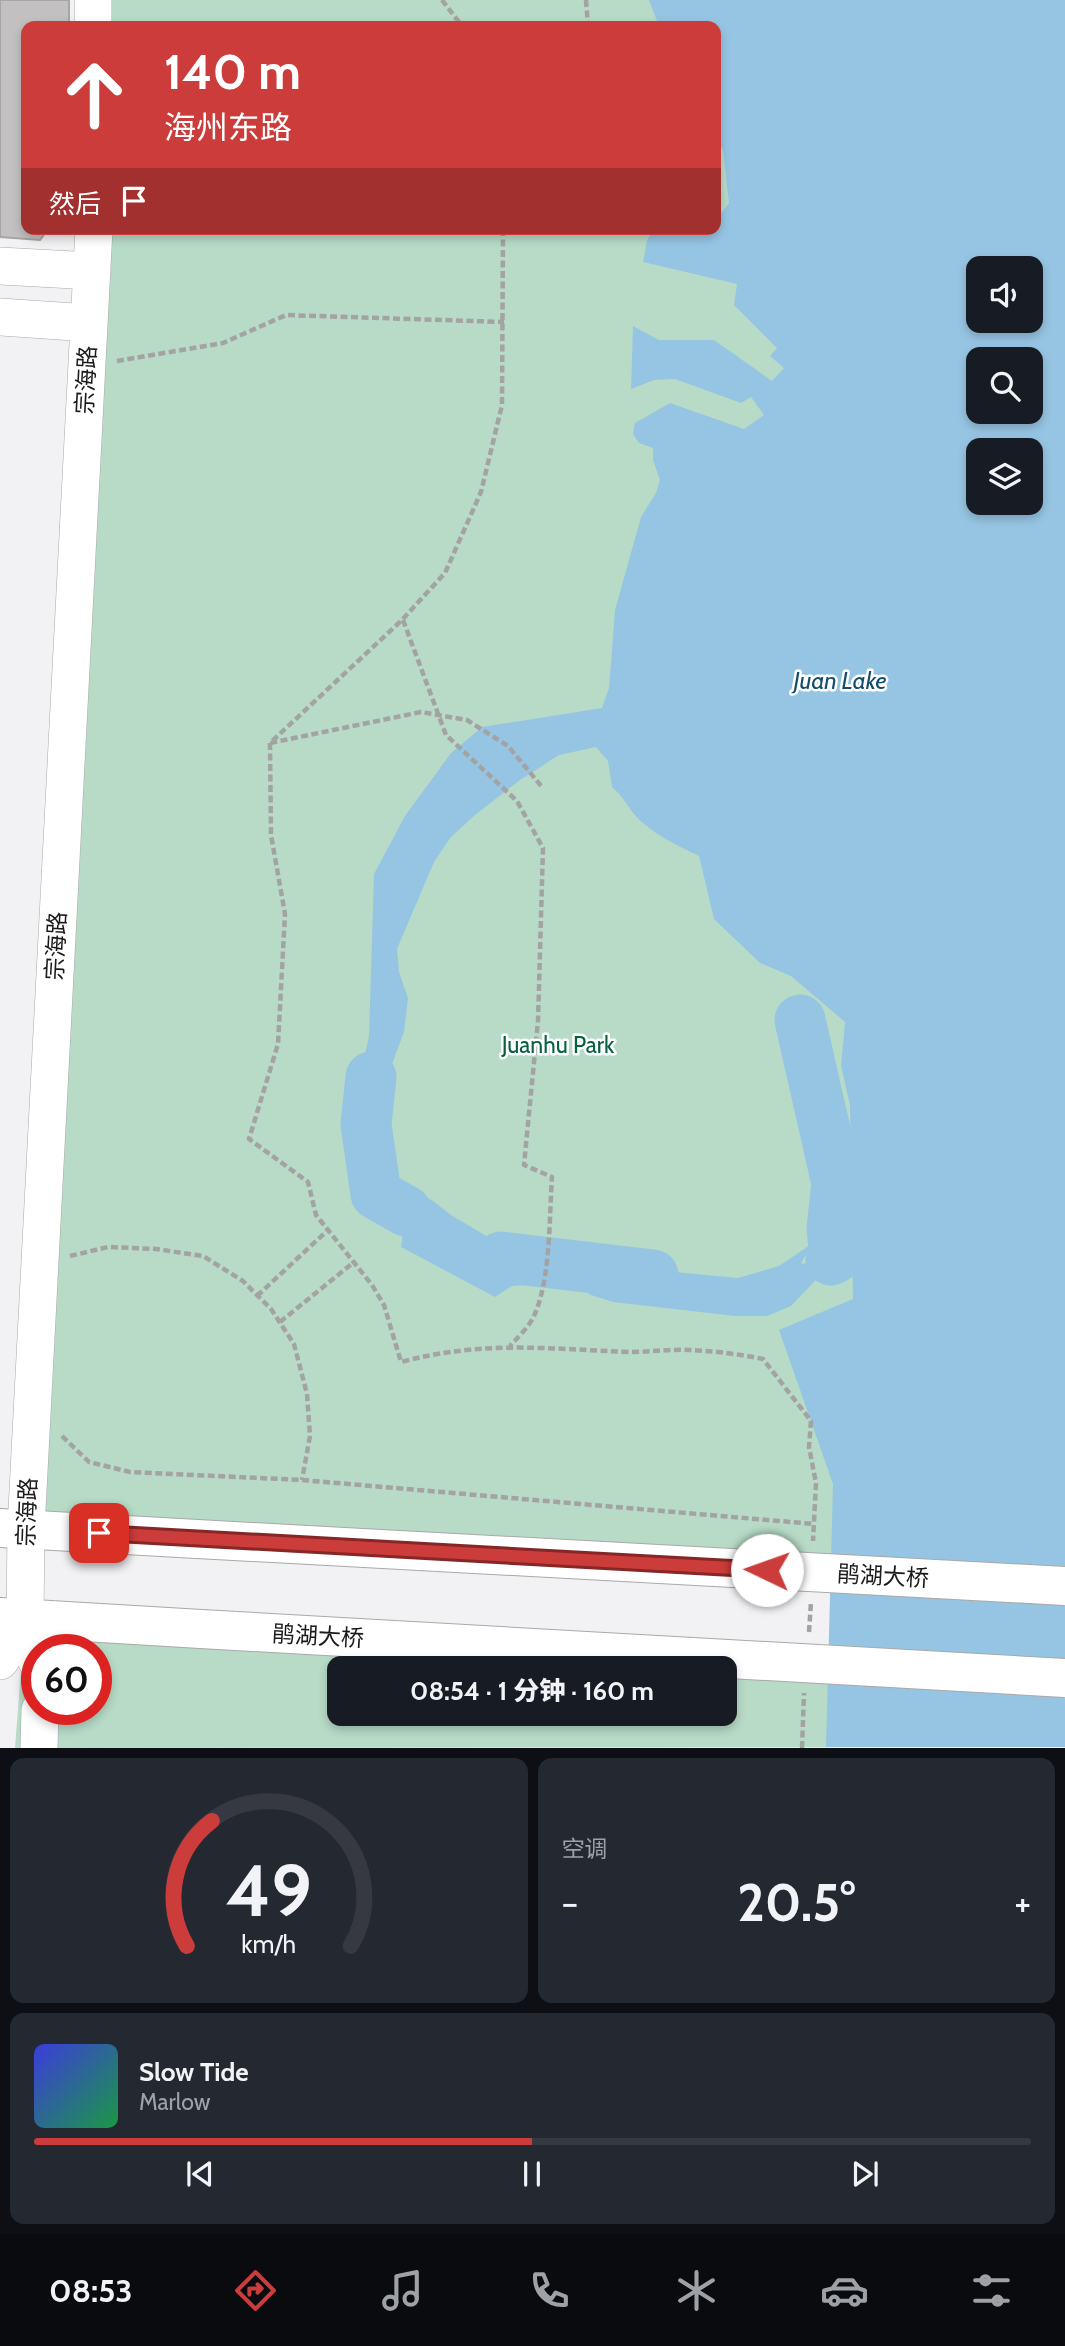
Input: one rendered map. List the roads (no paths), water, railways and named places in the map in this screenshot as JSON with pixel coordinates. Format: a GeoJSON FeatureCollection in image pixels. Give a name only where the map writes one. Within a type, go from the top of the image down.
{"type":"FeatureCollection","features":[{"type":"Feature","properties":{"kind":"main road","name":"鹃湖大桥"},"geometry":{"type":"LineString","coordinates":[[13,1529],[1065,1586]]}},
{"type":"Feature","properties":{"kind":"main road","name":"鹃湖大桥"},"geometry":{"type":"LineString","coordinates":[[13,1618],[1065,1678]]}},
{"type":"Feature","properties":{"kind":"street"},"geometry":{"type":"LineString","coordinates":[[93,0],[93,21]]}},
{"type":"Feature","properties":{"kind":"street","name":"宗海路"},"geometry":{"type":"LineString","coordinates":[[22,1634],[13,1618],[13,1529],[94,235]]}},
{"type":"Feature","properties":{"kind":"street"},"geometry":{"type":"LineString","coordinates":[[0,266],[92,271]]}},
{"type":"Feature","properties":{"kind":"street"},"geometry":{"type":"LineString","coordinates":[[0,317],[89,323]]}},
{"type":"Feature","properties":{"kind":"street"},"geometry":{"type":"LineString","coordinates":[[0,1661],[13,1618]]}},
{"type":"Feature","properties":{"kind":"street"},"geometry":{"type":"LineString","coordinates":[[39,1748],[40,1725]]}},
{"type":"Feature","properties":{"kind":"water","name":"Juan Lake"},"geometry":{"type":"Polygon","coordinates":[[[649,0],[1065,0],[1065,1747],[826,1747],[833,1484],[779,1330],[853,1299],[850,1105],[841,1066],[845,1022],[791,976],[760,963],[714,919],[699,856],[655,832],[633,813],[612,787],[608,761],[596,747],[559,755],[520,780],[451,837],[434,862],[397,949],[399,972],[408,998],[404,1032],[380,1096],[369,1143],[371,1160],[378,1170],[505,1247],[554,1254],[572,1261],[570,1266],[590,1268],[599,1259],[610,1265],[637,1259],[675,1272],[738,1278],[779,1266],[813,1243],[801,1263],[810,1263],[820,1256],[826,1245],[823,1239],[832,1228],[827,1219],[826,1206],[836,1196],[837,1187],[810,1143],[803,1123],[801,1081],[790,1029],[794,996],[804,1010],[800,1020],[803,1034],[821,1058],[829,1090],[848,1221],[838,1254],[791,1306],[767,1316],[735,1316],[613,1302],[591,1295],[556,1272],[542,1274],[527,1285],[512,1286],[495,1297],[401,1247],[403,1233],[360,1194],[362,1138],[351,1125],[352,1095],[361,1073],[369,1036],[374,874],[405,816],[451,753],[482,727],[602,708],[609,688],[615,610],[641,517],[656,493],[660,480],[653,460],[653,448],[639,443],[633,434],[635,423],[670,403],[744,429],[764,415],[751,397],[741,403],[675,379],[654,380],[631,389],[633,326],[659,340],[714,340],[772,381],[784,368],[770,356],[777,348],[734,305],[737,284],[643,262],[650,235],[721,235],[721,213],[729,203],[721,147],[721,21],[657,21],[649,0]]]}},
{"type":"Feature","properties":{"kind":"waterway"},"geometry":{"type":"LineString","coordinates":[[800,1020],[837,1183],[832,1228],[835,1258],[831,1260]]}},
{"type":"Feature","properties":{"kind":"waterway"},"geometry":{"type":"LineString","coordinates":[[371,1077],[366,1124],[376,1194],[406,1211]]}},
{"type":"Feature","properties":{"kind":"waterway"},"geometry":{"type":"LineString","coordinates":[[501,1257],[653,1275]]}},
{"type":"Feature","properties":{"kind":"park label","name":"Juanhu Park"},"geometry":{"type":"Point","coordinates":[558,1045]}}]}
